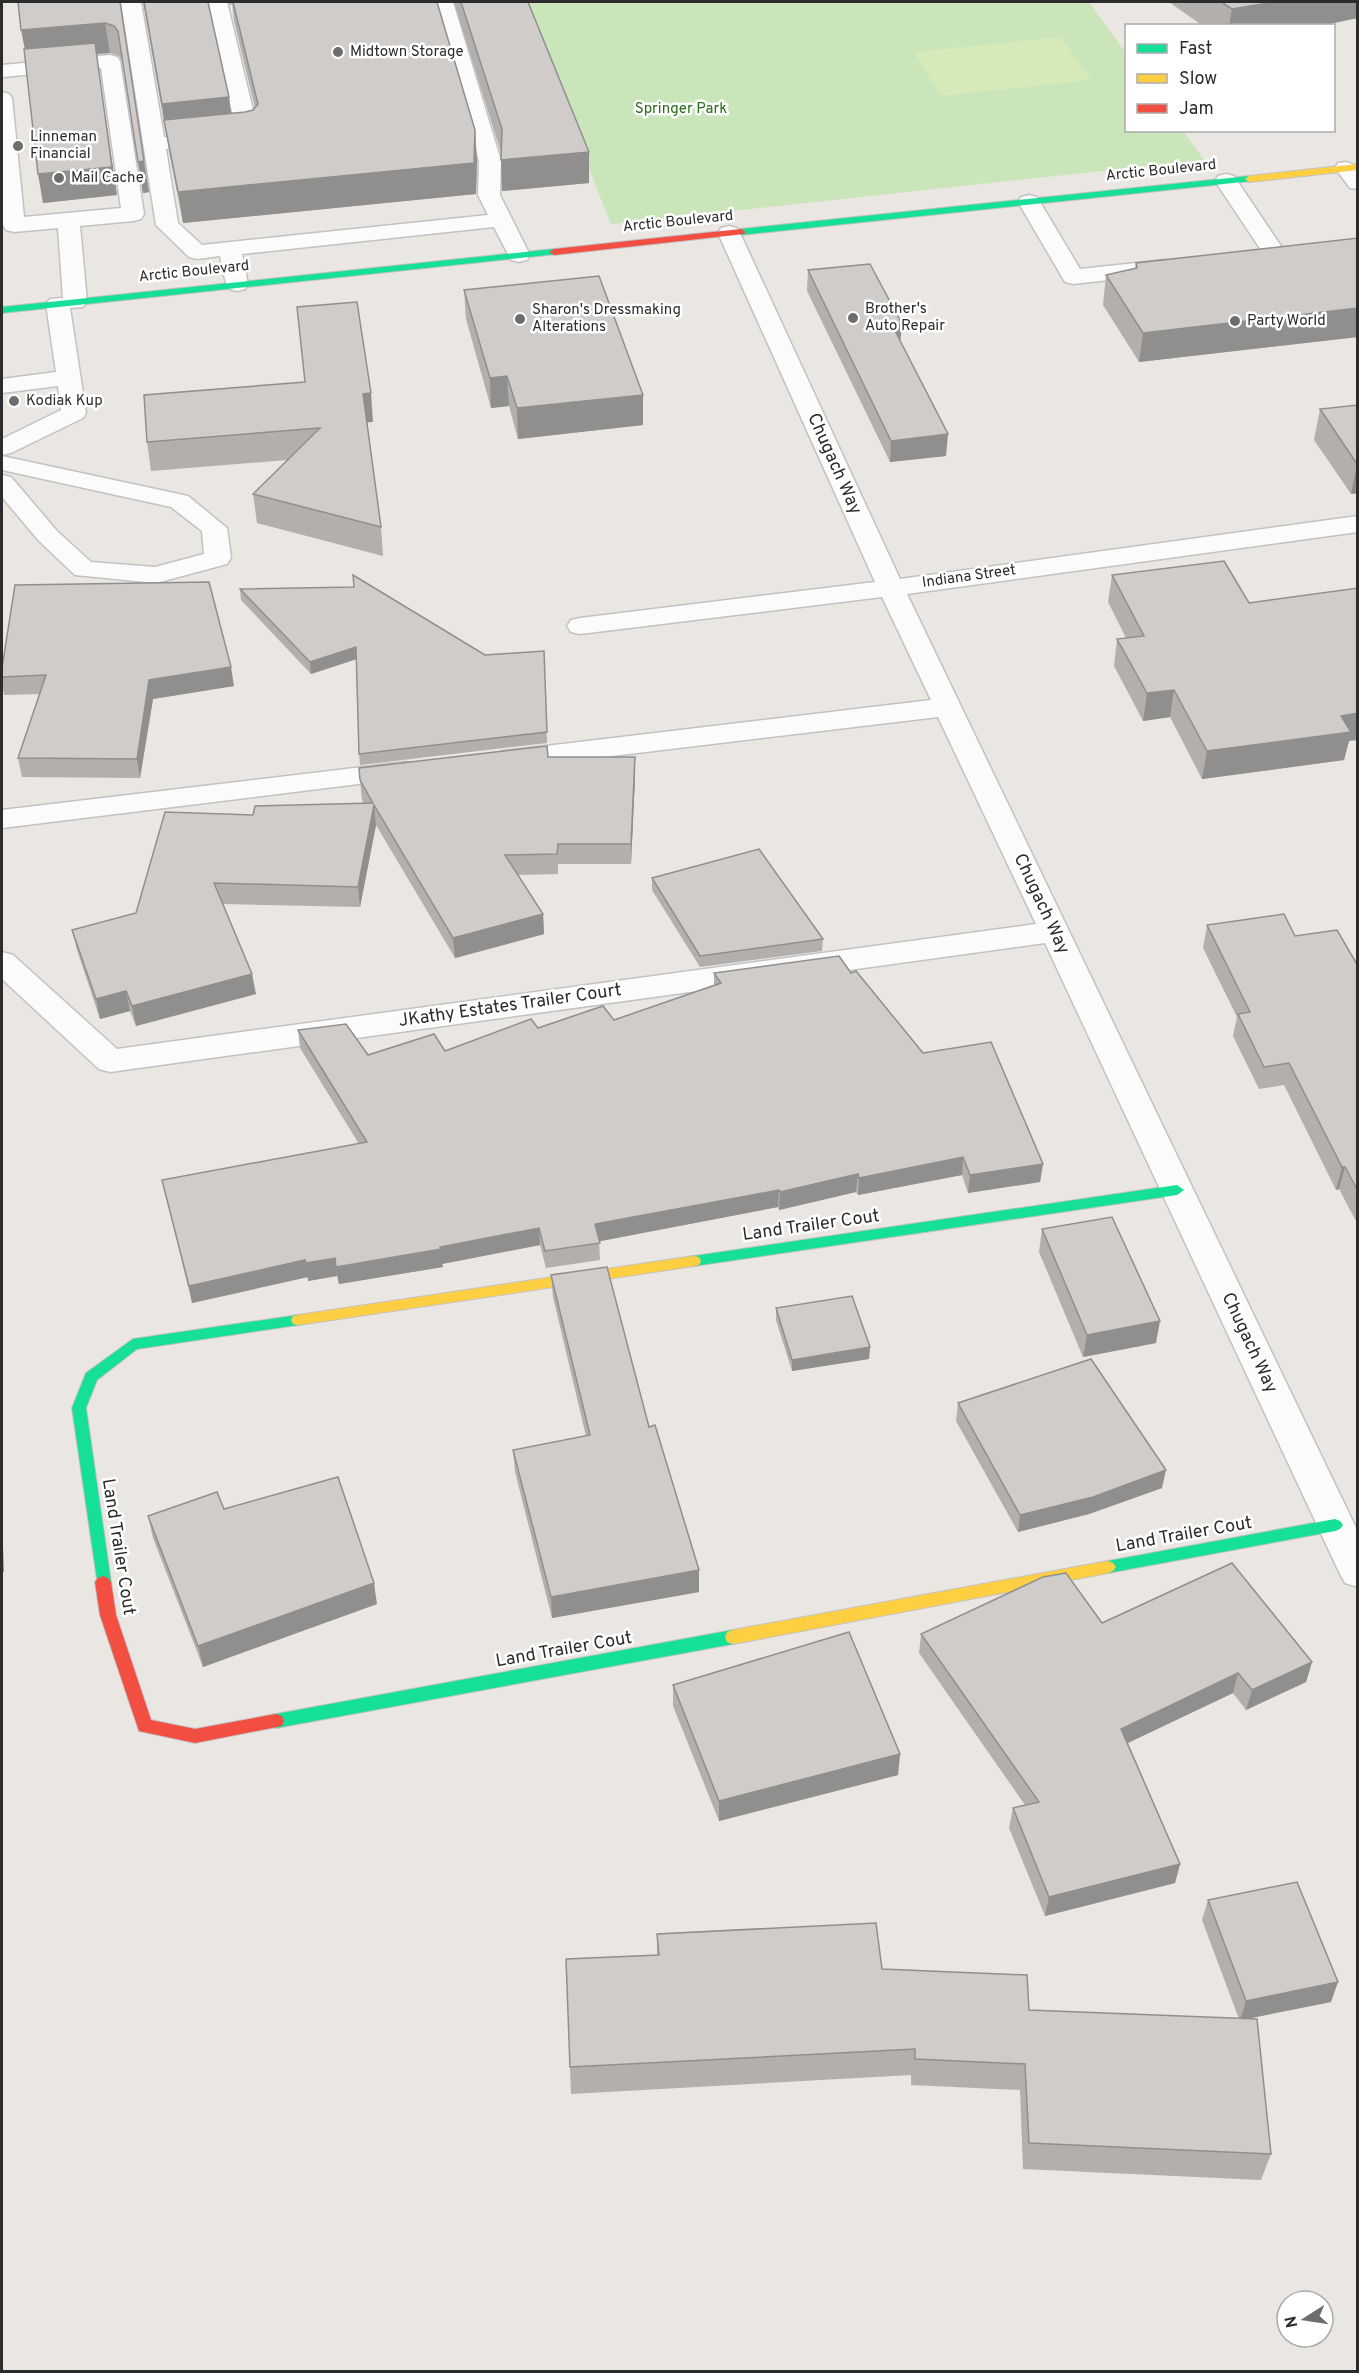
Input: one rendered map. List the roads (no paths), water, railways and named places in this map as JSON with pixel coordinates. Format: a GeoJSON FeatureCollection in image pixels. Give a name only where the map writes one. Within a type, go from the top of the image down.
{"type":"FeatureCollection","features":[{"type":"Feature","properties":{"kind":"street"},"geometry":{"type":"LineString","coordinates":[[131,2],[168,225],[197,252],[500,220]]}},
{"type":"Feature","properties":{"kind":"street"},"geometry":{"type":"LineString","coordinates":[[443,2],[490,161],[489,195],[519,255]]}},
{"type":"Feature","properties":{"kind":"street"},"geometry":{"type":"LineString","coordinates":[[155,144],[248,135],[226,9]]}},
{"type":"Feature","properties":{"kind":"street"},"geometry":{"type":"LineString","coordinates":[[2,71],[110,62],[133,214],[14,225],[2,98]]}},
{"type":"Feature","properties":{"kind":"street","name":"Arctic Boulevard"},"geometry":{"type":"LineString","coordinates":[[2,310],[1029,201],[1227,181],[1354,173]]}},
{"type":"Feature","properties":{"kind":"street"},"geometry":{"type":"LineString","coordinates":[[1220,261],[1276,255],[1227,181]]}},
{"type":"Feature","properties":{"kind":"street"},"geometry":{"type":"LineString","coordinates":[[1029,201],[1073,278],[1186,265]]}},
{"type":"Feature","properties":{"kind":"street"},"geometry":{"type":"LineString","coordinates":[[2,448],[74,413],[69,378],[68,220]]}},
{"type":"Feature","properties":{"kind":"street","name":"Chugach Way"},"geometry":{"type":"LineString","coordinates":[[729,233],[891,588],[1358,1572]]}},
{"type":"Feature","properties":{"kind":"street"},"geometry":{"type":"LineString","coordinates":[[230,249],[237,284]]}},
{"type":"Feature","properties":{"kind":"street"},"geometry":{"type":"LineString","coordinates":[[2,386],[69,378]]}},
{"type":"Feature","properties":{"kind":"street"},"geometry":{"type":"LineString","coordinates":[[2,463],[179,501],[214,528],[218,558],[156,575],[84,569],[48,536],[2,482]]}},
{"type":"Feature","properties":{"kind":"street","name":"Indiana Street"},"geometry":{"type":"LineString","coordinates":[[580,626],[891,588],[1358,524]]}},
{"type":"Feature","properties":{"kind":"street"},"geometry":{"type":"LineString","coordinates":[[474,763],[947,707]]}},
{"type":"Feature","properties":{"kind":"street"},"geometry":{"type":"LineString","coordinates":[[2,819],[427,769]]}},
{"type":"Feature","properties":{"kind":"street","name":"JKathy Estates Trailer Court"},"geometry":{"type":"LineString","coordinates":[[2,962],[110,1060],[1054,932]]}},
{"type":"Feature","properties":{"kind":"street","name":"Land Trailer Cout"},"geometry":{"type":"LineString","coordinates":[[1177,1190],[133,1344],[91,1377],[79,1408],[108,1616],[145,1726],[195,1736],[1335,1525]]}},
{"type":"Feature","properties":{"kind":"place","name":"Midtown Storage"},"geometry":{"type":"Point","coordinates":[338,52]}},
{"type":"Feature","properties":{"kind":"place","name":"Linneman Financial"},"geometry":{"type":"Point","coordinates":[18,146]}},
{"type":"Feature","properties":{"kind":"place","name":"Mail Cache"},"geometry":{"type":"Point","coordinates":[59,178]}},
{"type":"Feature","properties":{"kind":"place","name":"Brother's Auto Repair"},"geometry":{"type":"Point","coordinates":[853,318]}},
{"type":"Feature","properties":{"kind":"place","name":"Sharon's Dressmaking Alterations"},"geometry":{"type":"Point","coordinates":[520,319]}},
{"type":"Feature","properties":{"kind":"place","name":"Party World"},"geometry":{"type":"Point","coordinates":[1235,321]}},
{"type":"Feature","properties":{"kind":"place","name":"Kodiak Kup"},"geometry":{"type":"Point","coordinates":[14,401]}},
{"type":"Feature","properties":{"kind":"park label","name":"Springer Park"},"geometry":{"type":"Point","coordinates":[681,109]}}]}
